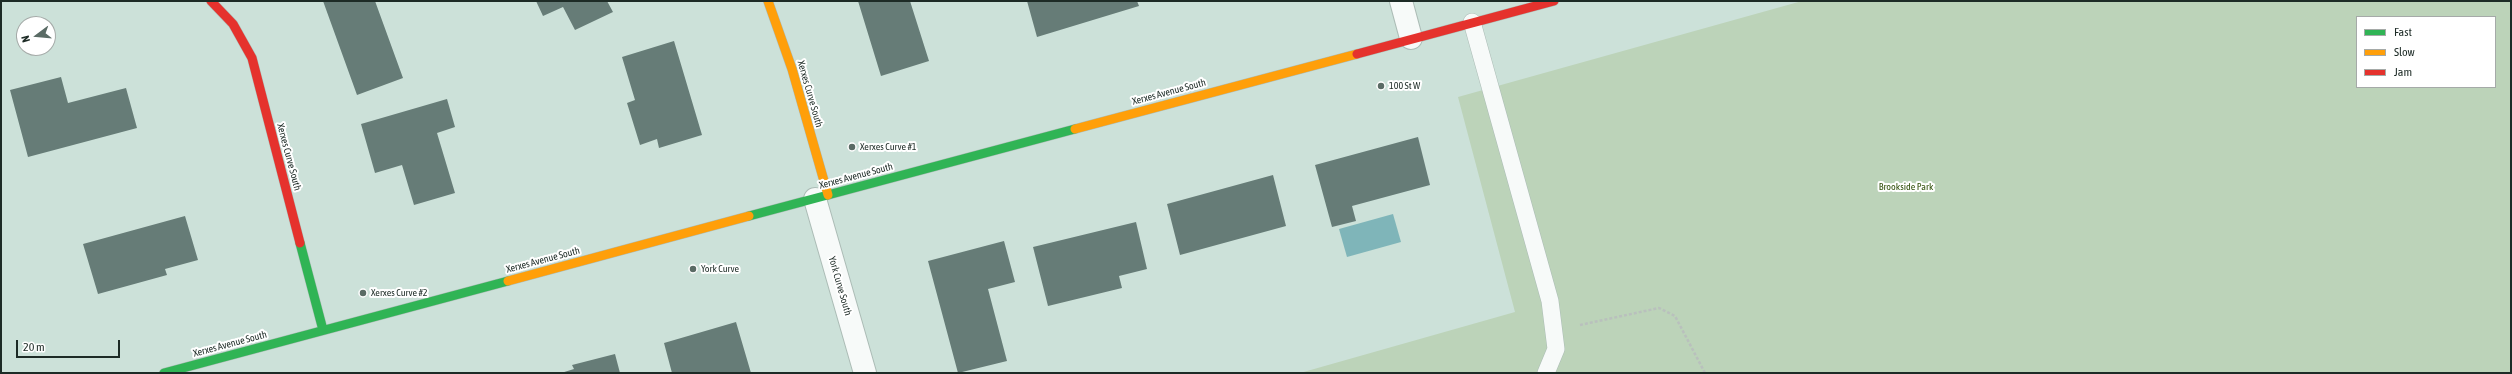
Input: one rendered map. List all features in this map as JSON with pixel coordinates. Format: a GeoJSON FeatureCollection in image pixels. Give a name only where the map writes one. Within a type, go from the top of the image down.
{"type":"FeatureCollection","features":[{"type":"Feature","properties":{"kind":"street","name":"Xerxes Curve South"},"geometry":{"type":"LineString","coordinates":[[211,1],[233,24],[252,58],[323,330]]}},
{"type":"Feature","properties":{"kind":"street","name":"Xerxes Curve South"},"geometry":{"type":"LineString","coordinates":[[768,1],[792,69],[822,197]]}},
{"type":"Feature","properties":{"kind":"street"},"geometry":{"type":"LineString","coordinates":[[1402,1],[1411,38]]}},
{"type":"Feature","properties":{"kind":"street","name":"Xerxes Avenue South"},"geometry":{"type":"LineString","coordinates":[[164,373],[1411,38],[1554,1]]}},
{"type":"Feature","properties":{"kind":"street","name":"York Curve South"},"geometry":{"type":"LineString","coordinates":[[822,197],[865,373]]}},
{"type":"Feature","properties":{"kind":"lane"},"geometry":{"type":"LineString","coordinates":[[1472,22],[1550,301],[1556,349],[1546,373]]}},
{"type":"Feature","properties":{"kind":"path"},"geometry":{"type":"LineString","coordinates":[[1554,331],[1658,308],[1675,316],[1705,373]]}},
{"type":"Feature","properties":{"kind":"green space","name":"Brookside Park"},"geometry":{"type":"Polygon","coordinates":[[[1802,1],[2511,1],[2511,373],[1300,373],[1515,312],[1458,97],[1802,1]]]}},
{"type":"Feature","properties":{"kind":"water"},"geometry":{"type":"Polygon","coordinates":[[[1393,214],[1401,242],[1347,257],[1339,229],[1393,214]]]}},
{"type":"Feature","properties":{"kind":"building"},"geometry":{"type":"Polygon","coordinates":[[[323,1],[375,1],[403,78],[357,95],[323,1]]]}},
{"type":"Feature","properties":{"kind":"building"},"geometry":{"type":"Polygon","coordinates":[[[536,1],[607,1],[613,12],[575,30],[563,7],[543,16],[536,1]]]}},
{"type":"Feature","properties":{"kind":"building"},"geometry":{"type":"Polygon","coordinates":[[[858,1],[910,1],[929,61],[881,76],[858,1]]]}},
{"type":"Feature","properties":{"kind":"building"},"geometry":{"type":"Polygon","coordinates":[[[1027,1],[1137,1],[1139,6],[1037,37],[1027,1]]]}},
{"type":"Feature","properties":{"kind":"building"},"geometry":{"type":"Polygon","coordinates":[[[674,41],[702,135],[659,148],[657,139],[640,145],[627,103],[635,100],[622,57],[674,41]]]}},
{"type":"Feature","properties":{"kind":"building"},"geometry":{"type":"Polygon","coordinates":[[[61,77],[68,103],[126,88],[137,128],[28,157],[10,90],[61,77]]]}},
{"type":"Feature","properties":{"kind":"building"},"geometry":{"type":"Polygon","coordinates":[[[447,99],[455,127],[437,133],[455,193],[414,205],[402,165],[375,173],[361,124],[447,99]]]}},
{"type":"Feature","properties":{"kind":"building"},"geometry":{"type":"Polygon","coordinates":[[[1418,137],[1430,185],[1352,206],[1356,221],[1332,227],[1315,165],[1418,137]]]}},
{"type":"Feature","properties":{"kind":"building"},"geometry":{"type":"Polygon","coordinates":[[[1273,175],[1286,226],[1180,255],[1167,204],[1273,175]]]}},
{"type":"Feature","properties":{"kind":"building"},"geometry":{"type":"Polygon","coordinates":[[[185,216],[198,260],[165,269],[167,275],[98,294],[83,244],[185,216]]]}},
{"type":"Feature","properties":{"kind":"building"},"geometry":{"type":"Polygon","coordinates":[[[1136,222],[1147,269],[1119,276],[1122,288],[1048,306],[1033,247],[1136,222]]]}},
{"type":"Feature","properties":{"kind":"building"},"geometry":{"type":"Polygon","coordinates":[[[1004,241],[1015,282],[988,289],[1007,361],[958,373],[928,261],[1004,241]]]}},
{"type":"Feature","properties":{"kind":"building"},"geometry":{"type":"Polygon","coordinates":[[[736,322],[751,373],[672,373],[664,343],[736,322]]]}},
{"type":"Feature","properties":{"kind":"building"},"geometry":{"type":"Polygon","coordinates":[[[615,354],[620,373],[561,373],[574,369],[572,365],[615,354]]]}},
{"type":"Feature","properties":{"kind":"traffic: fast"},"geometry":{"type":"LineString","coordinates":[[749,216],[1075,129]]}},
{"type":"Feature","properties":{"kind":"traffic: fast"},"geometry":{"type":"LineString","coordinates":[[300,243],[323,330]]}},
{"type":"Feature","properties":{"kind":"traffic: fast"},"geometry":{"type":"LineString","coordinates":[[164,373],[508,281]]}},
{"type":"Feature","properties":{"kind":"traffic: slow"},"geometry":{"type":"LineString","coordinates":[[768,1],[792,69],[828,195]]}},
{"type":"Feature","properties":{"kind":"traffic: slow"},"geometry":{"type":"LineString","coordinates":[[1075,129],[1357,54]]}},
{"type":"Feature","properties":{"kind":"traffic: slow"},"geometry":{"type":"LineString","coordinates":[[508,281],[749,216]]}},
{"type":"Feature","properties":{"kind":"traffic: jam"},"geometry":{"type":"LineString","coordinates":[[211,1],[233,24],[252,58],[300,243]]}},
{"type":"Feature","properties":{"kind":"traffic: jam"},"geometry":{"type":"LineString","coordinates":[[1357,54],[1554,1]]}},
{"type":"Feature","properties":{"kind":"place","name":"100 St W"},"geometry":{"type":"Point","coordinates":[1381,86]}},
{"type":"Feature","properties":{"kind":"place","name":"Xerxes Curve #1"},"geometry":{"type":"Point","coordinates":[852,147]}},
{"type":"Feature","properties":{"kind":"place","name":"York Curve"},"geometry":{"type":"Point","coordinates":[693,269]}},
{"type":"Feature","properties":{"kind":"place","name":"Xerxes Curve #2"},"geometry":{"type":"Point","coordinates":[363,293]}}]}
